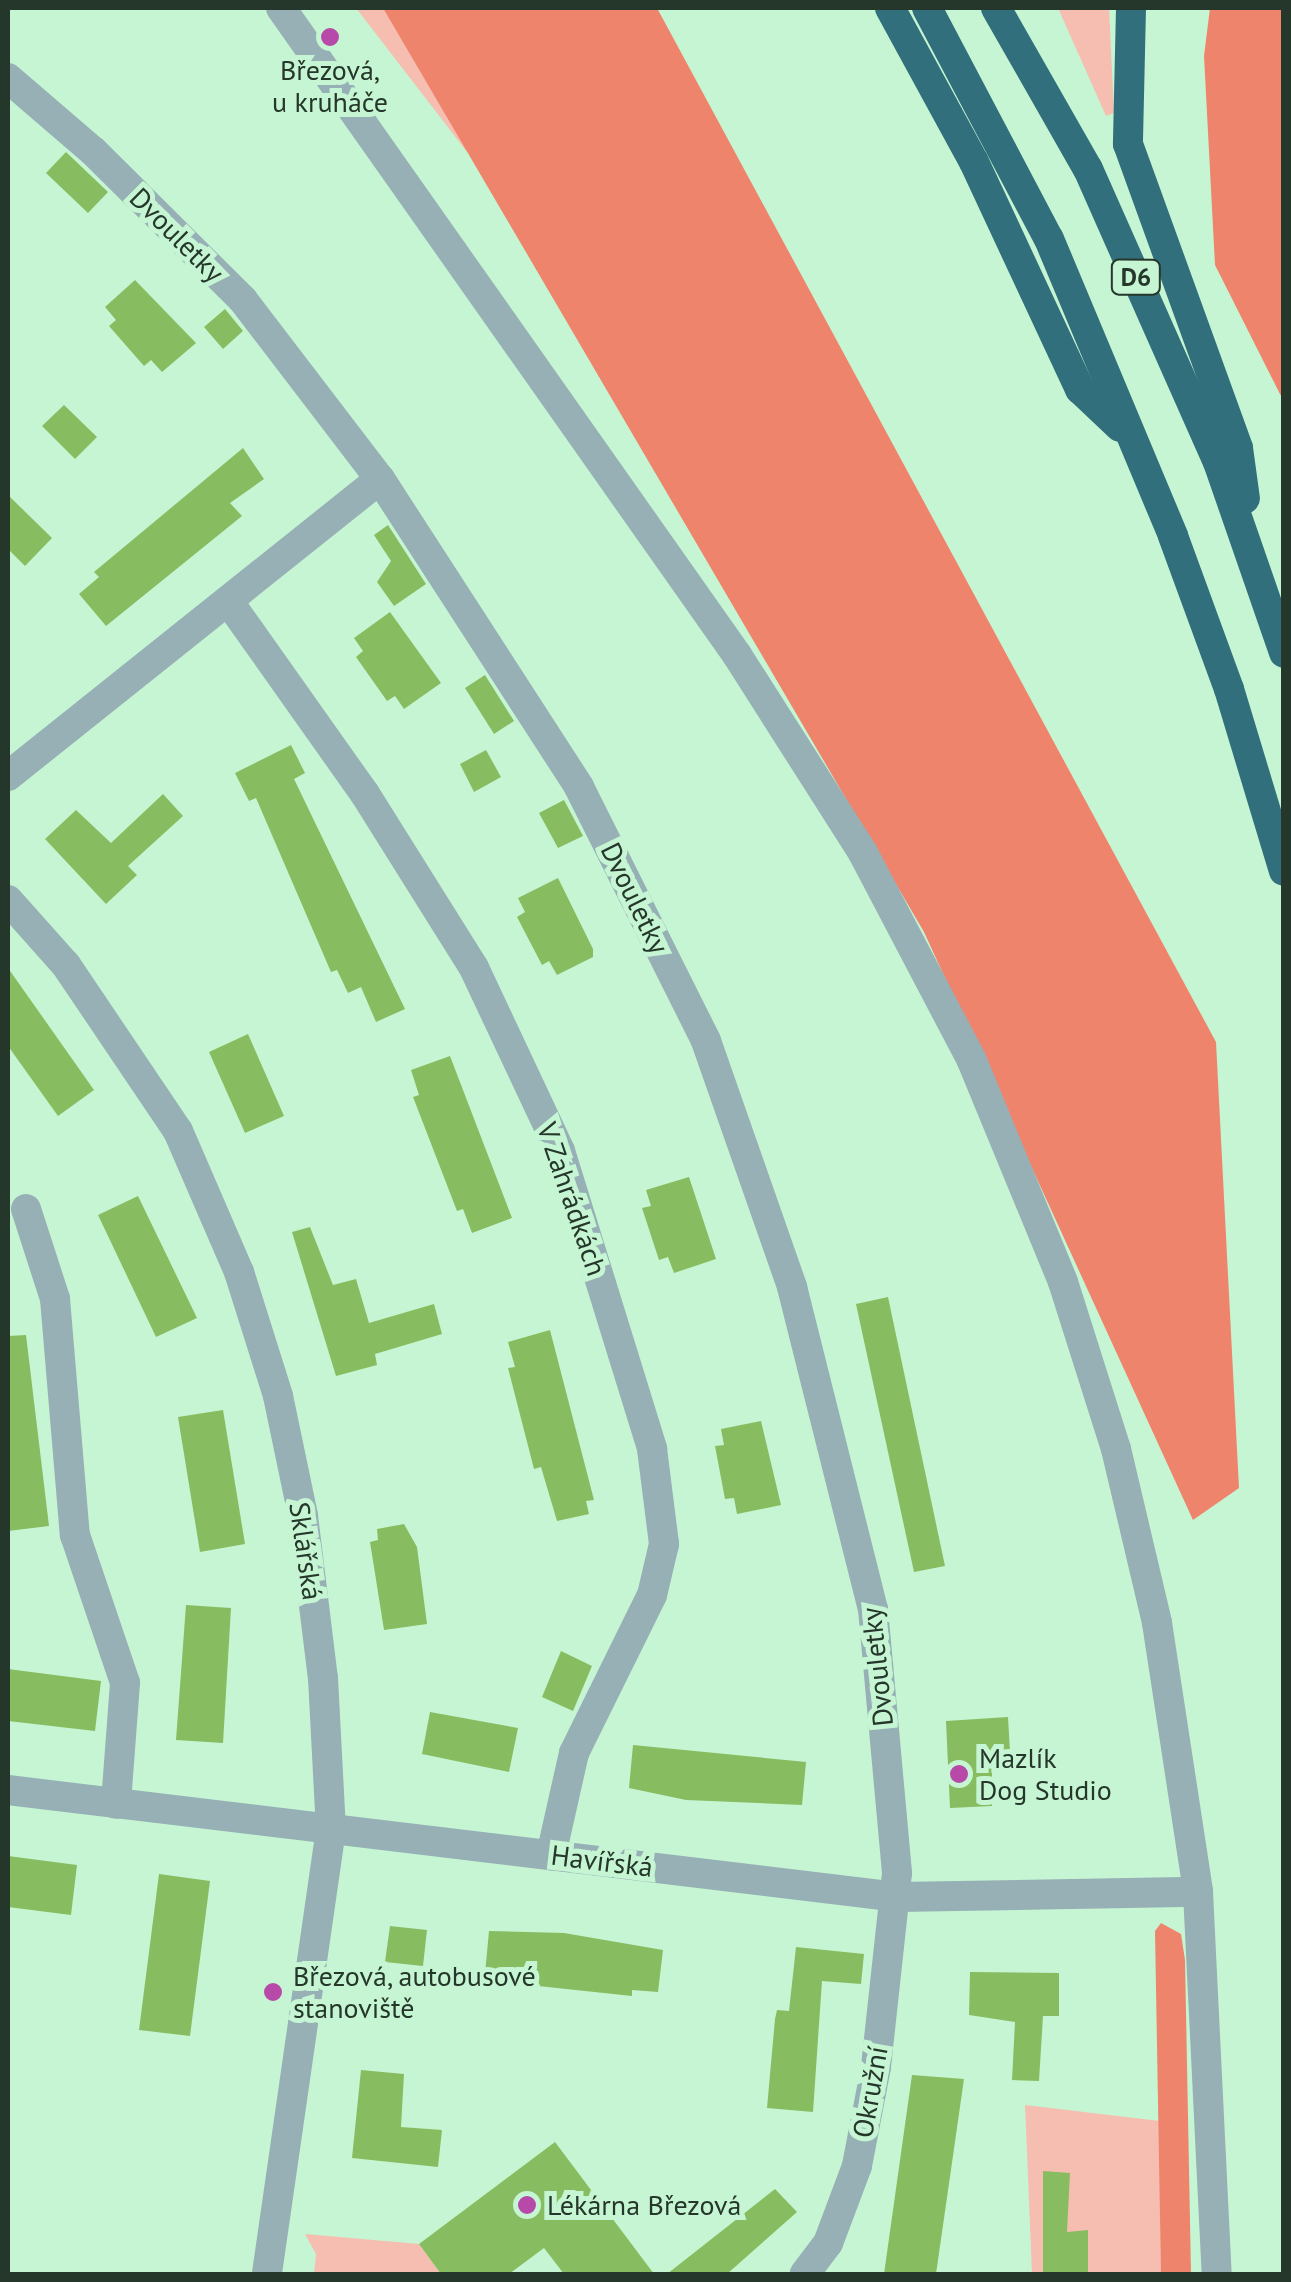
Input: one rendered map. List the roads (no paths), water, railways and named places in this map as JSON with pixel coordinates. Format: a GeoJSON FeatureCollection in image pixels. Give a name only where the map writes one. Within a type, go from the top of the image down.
{"type":"FeatureCollection","features":[{"type":"Feature","properties":{"kind":"highway"},"geometry":{"type":"LineString","coordinates":[[890,8],[974,162],[1080,390],[1127,434]]}},
{"type":"Feature","properties":{"kind":"highway","name":"D6"},"geometry":{"type":"LineString","coordinates":[[927,8],[1049,239],[1127,434],[1174,536],[1229,689],[1284,871]]}},
{"type":"Feature","properties":{"kind":"highway","name":"D6"},"geometry":{"type":"LineString","coordinates":[[996,8],[1088,169],[1218,462],[1284,653]]}},
{"type":"Feature","properties":{"kind":"highway"},"geometry":{"type":"LineString","coordinates":[[1131,8],[1128,144],[1238,448],[1253,557]]}},
{"type":"Feature","properties":{"kind":"street"},"geometry":{"type":"LineString","coordinates":[[270,8],[304,45]]}},
{"type":"Feature","properties":{"kind":"street"},"geometry":{"type":"LineString","coordinates":[[281,8],[737,655],[864,853],[972,1061],[1062,1282],[1116,1449],[1157,1623],[1198,1892],[1217,2274]]}},
{"type":"Feature","properties":{"kind":"street","name":"Dvouletky"},"geometry":{"type":"LineString","coordinates":[[8,78],[93,152],[243,300],[380,479],[580,786],[706,1041],[792,1287],[873,1609],[897,1896]]}},
{"type":"Feature","properties":{"kind":"street"},"geometry":{"type":"LineString","coordinates":[[8,776],[380,479]]}},
{"type":"Feature","properties":{"kind":"street","name":"V Zahrádkách"},"geometry":{"type":"LineString","coordinates":[[228,602],[366,794],[474,968],[560,1151],[652,1449],[664,1544],[652,1595],[574,1753],[551,1855]]}},
{"type":"Feature","properties":{"kind":"street","name":"Sklářská"},"geometry":{"type":"LineString","coordinates":[[8,900],[66,964],[168,1116],[238,1272],[278,1396],[303,1516],[323,1678],[331,1829],[267,2274]]}},
{"type":"Feature","properties":{"kind":"street"},"geometry":{"type":"LineString","coordinates":[[26,1209],[55,1299],[75,1535],[125,1683],[116,1804]]}},
{"type":"Feature","properties":{"kind":"street","name":"Havířská"},"geometry":{"type":"LineString","coordinates":[[8,1790],[897,1896],[1198,1892]]}},
{"type":"Feature","properties":{"kind":"street","name":"Okružní"},"geometry":{"type":"LineString","coordinates":[[805,2274],[828,2244],[857,2166],[897,1896]]}},
{"type":"Feature","properties":{"kind":"place","name":"Březová, u kruháče"},"geometry":{"type":"Point","coordinates":[330,37]}},
{"type":"Feature","properties":{"kind":"place","name":"Mazlík Dog Studio"},"geometry":{"type":"Point","coordinates":[959,1774]}},
{"type":"Feature","properties":{"kind":"place","name":"Březová, autobusové stanoviště"},"geometry":{"type":"Point","coordinates":[273,1992]}},
{"type":"Feature","properties":{"kind":"place","name":"Lékárna Březová"},"geometry":{"type":"Point","coordinates":[527,2205]}}]}
